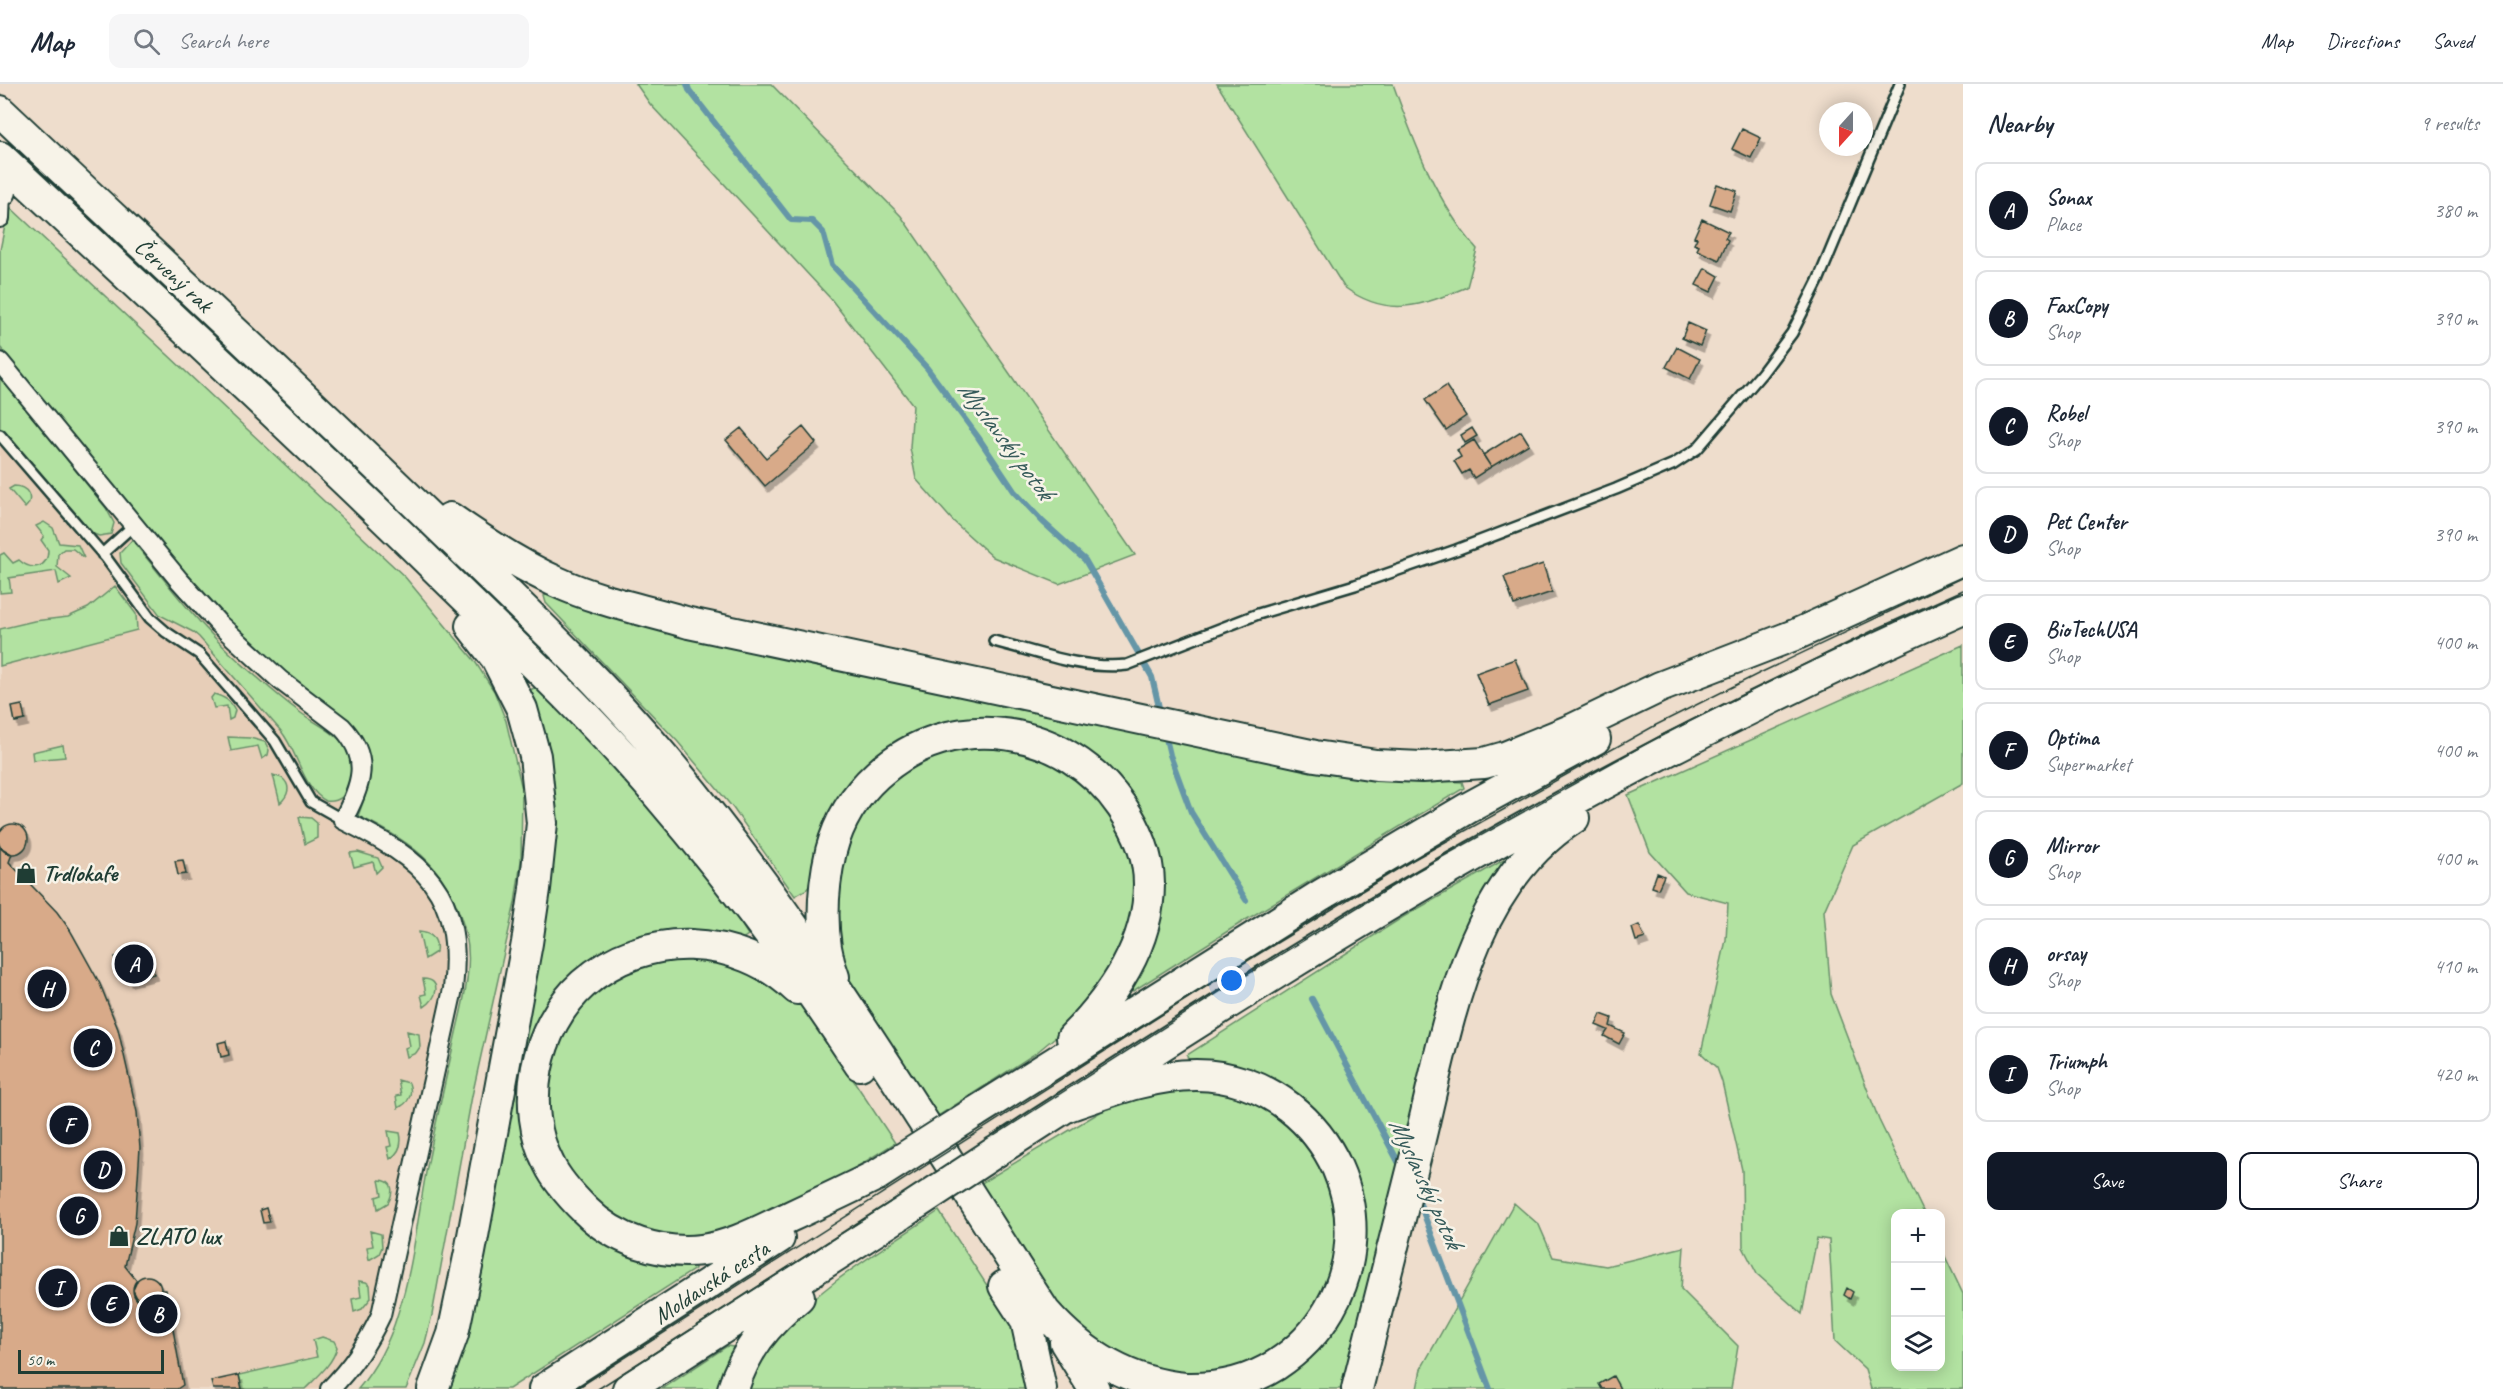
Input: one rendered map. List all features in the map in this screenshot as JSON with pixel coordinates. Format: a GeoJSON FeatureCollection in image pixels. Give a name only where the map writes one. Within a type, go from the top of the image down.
{"type":"FeatureCollection","features":[{"type":"Feature","properties":{"kind":"highway","name":"Červený rak"},"geometry":{"type":"LineString","coordinates":[[0,111],[348,438]]}},
{"type":"Feature","properties":{"kind":"highway","name":"Červený rak"},"geometry":{"type":"LineString","coordinates":[[0,158],[328,463]]}},
{"type":"Feature","properties":{"kind":"highway"},"geometry":{"type":"LineString","coordinates":[[348,438],[428,502],[484,541],[529,568],[585,592],[709,627],[1200,733],[1315,756],[1376,765],[1422,767],[1484,763],[1522,752],[1660,687],[1797,634]]}},
{"type":"Feature","properties":{"kind":"highway"},"geometry":{"type":"LineString","coordinates":[[348,438],[574,657],[660,753],[760,879],[847,1026],[1036,1316],[1095,1389]]}},
{"type":"Feature","properties":{"kind":"highway"},"geometry":{"type":"LineString","coordinates":[[328,463],[583,714],[654,791],[847,1026]]}},
{"type":"Feature","properties":{"kind":"highway"},"geometry":{"type":"LineString","coordinates":[[328,463],[396,547],[458,611],[496,658],[522,709],[539,780],[542,824],[536,889],[527,943],[463,1289],[445,1361],[433,1389]]}},
{"type":"Feature","properties":{"kind":"highway"},"geometry":{"type":"LineString","coordinates":[[847,1026],[786,978],[753,957],[693,944],[648,949],[626,957],[596,974],[581,986],[559,1014],[544,1044],[536,1075],[533,1100],[536,1126],[549,1165],[569,1193],[588,1213],[620,1235],[644,1244],[669,1249],[700,1250],[732,1243],[877,1175],[1322,894],[1467,808],[1797,634],[1963,559]]}},
{"type":"Feature","properties":{"kind":"highway"},"geometry":{"type":"LineString","coordinates":[[733,1389],[744,1360],[768,1324],[901,1214],[1065,1107],[1347,931],[1497,842],[1638,765],[1827,671],[1963,609]]}},
{"type":"Feature","properties":{"kind":"highway"},"geometry":{"type":"LineString","coordinates":[[1357,1389],[1446,1034],[1470,956],[1488,915],[1505,886],[1530,854],[1556,830],[1608,796],[1827,671]]}},
{"type":"Feature","properties":{"kind":"highway"},"geometry":{"type":"LineString","coordinates":[[847,1026],[830,968],[825,914],[829,861],[841,822],[851,803],[889,764],[930,742],[952,736],[996,732],[1019,735],[1040,742],[1079,761],[1115,796],[1139,837],[1149,882],[1142,930],[1116,987],[1093,1016],[1041,1071]]}},
{"type":"Feature","properties":{"kind":"highway"},"geometry":{"type":"LineString","coordinates":[[1036,1316],[1080,1346],[1125,1372],[1171,1386],[1197,1389],[1224,1386],[1250,1379],[1270,1368],[1306,1341],[1324,1320],[1335,1299],[1349,1254],[1350,1210],[1344,1184],[1332,1157],[1299,1115],[1269,1094],[1255,1087],[1217,1076],[1179,1076],[1143,1081],[1065,1107]]}},
{"type":"Feature","properties":{"kind":"highway","name":"Moldavská cesta"},"geometry":{"type":"LineString","coordinates":[[544,1389],[877,1175]]}},
{"type":"Feature","properties":{"kind":"highway","name":"Moldavská cesta"},"geometry":{"type":"LineString","coordinates":[[628,1389],[901,1214]]}},
{"type":"Feature","properties":{"kind":"highway"},"geometry":{"type":"LineString","coordinates":[[1036,1316],[1041,1389]]}},
{"type":"Feature","properties":{"kind":"highway"},"geometry":{"type":"LineString","coordinates":[[1036,1316],[1070,1389]]}},
{"type":"Feature","properties":{"kind":"street"},"geometry":{"type":"LineString","coordinates":[[0,189],[0,218]]}},
{"type":"Feature","properties":{"kind":"street"},"geometry":{"type":"LineString","coordinates":[[0,362],[219,624],[280,680],[350,735],[356,744],[362,767],[355,794],[343,820],[396,850],[430,878],[450,915],[456,960],[449,1011],[381,1315],[353,1364],[330,1389]]}},
{"type":"Feature","properties":{"kind":"lane"},"geometry":{"type":"LineString","coordinates":[[994,641],[1078,663],[1107,667],[1126,665],[1258,614],[1355,585],[1456,550],[1616,489],[1674,464],[1697,449],[1762,374],[1792,333],[1818,281],[1900,84]]}},
{"type":"Feature","properties":{"kind":"lane"},"geometry":{"type":"LineString","coordinates":[[0,435],[102,554],[150,618],[166,632],[199,654],[275,741],[311,802],[343,820]]}},
{"type":"Feature","properties":{"kind":"lane"},"geometry":{"type":"LineString","coordinates":[[102,554],[134,525]]}},
{"type":"Feature","properties":{"kind":"shaded area"},"geometry":{"type":"Polygon","coordinates":[[[0,362],[356,745],[343,820],[416,865],[455,941],[381,1315],[330,1389],[0,1389],[0,362]]]}},
{"type":"Feature","properties":{"kind":"green space"},"geometry":{"type":"Polygon","coordinates":[[[636,84],[771,84],[901,216],[1135,555],[1059,584],[993,557],[953,521],[916,479],[910,448],[913,405],[831,299],[650,104],[636,84]]]}},
{"type":"Feature","properties":{"kind":"green space"},"geometry":{"type":"Polygon","coordinates":[[[1217,84],[1393,84],[1409,128],[1438,191],[1462,231],[1477,249],[1467,287],[1419,304],[1390,306],[1360,297],[1344,287],[1217,84]]]}},
{"type":"Feature","properties":{"kind":"green space"},"geometry":{"type":"Polygon","coordinates":[[[9,206],[405,577],[474,660],[494,691],[506,721],[522,789],[521,861],[515,903],[472,1096],[432,1315],[425,1343],[406,1389],[358,1389],[371,1372],[387,1343],[408,1276],[428,1162],[468,975],[468,948],[459,912],[451,893],[428,861],[397,837],[358,816],[369,783],[370,764],[365,743],[358,732],[246,641],[183,575],[0,347],[0,250],[9,206]]]}},
{"type":"Feature","properties":{"kind":"green space"},"geometry":{"type":"Polygon","coordinates":[[[0,377],[106,508],[114,523],[111,534],[99,536],[91,533],[58,500],[0,428],[0,377]]]}},
{"type":"Feature","properties":{"kind":"green space"},"geometry":{"type":"Polygon","coordinates":[[[14,486],[23,488],[28,493],[29,500],[25,508],[9,489],[14,486]]]}},
{"type":"Feature","properties":{"kind":"green space"},"geometry":{"type":"Polygon","coordinates":[[[44,522],[53,528],[59,543],[78,545],[84,558],[73,549],[64,549],[58,554],[57,567],[71,578],[59,584],[56,571],[9,578],[11,592],[0,593],[0,555],[4,553],[13,563],[19,560],[33,567],[45,561],[48,550],[41,540],[44,536],[36,526],[44,522]]]}},
{"type":"Feature","properties":{"kind":"green space"},"geometry":{"type":"Polygon","coordinates":[[[132,540],[184,604],[226,649],[278,695],[343,744],[350,757],[352,775],[351,783],[342,797],[326,801],[318,795],[306,779],[281,731],[199,637],[160,615],[121,563],[120,553],[132,540]]]}},
{"type":"Feature","properties":{"kind":"green space"},"geometry":{"type":"Polygon","coordinates":[[[115,586],[136,614],[137,630],[0,666],[0,629],[34,621],[68,617],[88,608],[115,586]]]}},
{"type":"Feature","properties":{"kind":"green space"},"geometry":{"type":"Polygon","coordinates":[[[550,593],[1394,779],[1462,782],[1464,788],[1133,991],[1130,987],[1158,907],[1081,750],[921,735],[807,889],[795,896],[733,808],[678,742],[546,603],[544,596],[550,593]]]}},
{"type":"Feature","properties":{"kind":"green space"},"geometry":{"type":"Polygon","coordinates":[[[1963,645],[1963,783],[1853,845],[1824,911],[1831,994],[1879,1120],[1922,1209],[1891,1209],[1891,1371],[1945,1371],[1945,1256],[1963,1294],[1963,1389],[1871,1389],[1865,1369],[1835,1341],[1829,1240],[1817,1238],[1802,1314],[1757,1274],[1743,1247],[1742,1170],[1722,1082],[1717,1068],[1701,1053],[1726,940],[1728,903],[1686,892],[1650,852],[1628,795],[1963,645]]]}},
{"type":"Feature","properties":{"kind":"green space"},"geometry":{"type":"Polygon","coordinates":[[[536,687],[611,765],[714,880],[748,935],[739,941],[696,936],[550,1010],[543,1174],[693,1262],[695,1269],[509,1389],[447,1389],[515,1067],[534,705],[530,690],[536,687]]]}},
{"type":"Feature","properties":{"kind":"green space"},"geometry":{"type":"Polygon","coordinates":[[[214,694],[231,704],[235,710],[233,718],[229,720],[227,706],[214,708],[211,698],[214,694]]]}},
{"type":"Feature","properties":{"kind":"green space"},"geometry":{"type":"Polygon","coordinates":[[[228,737],[250,738],[265,742],[269,750],[268,755],[262,759],[258,746],[231,751],[228,737]]]}},
{"type":"Feature","properties":{"kind":"green space"},"geometry":{"type":"Polygon","coordinates":[[[995,744],[1055,761],[1104,800],[1135,860],[1133,926],[1084,1013],[1036,1053],[935,1118],[847,982],[836,948],[840,860],[870,798],[930,755],[995,744]]]}},
{"type":"Feature","properties":{"kind":"green space"},"geometry":{"type":"Polygon","coordinates":[[[63,745],[65,757],[33,760],[32,752],[63,745]]]}},
{"type":"Feature","properties":{"kind":"green space"},"geometry":{"type":"Polygon","coordinates":[[[273,775],[282,778],[288,788],[287,794],[280,803],[273,775]]]}},
{"type":"Feature","properties":{"kind":"green space"},"geometry":{"type":"Polygon","coordinates":[[[299,817],[311,818],[317,823],[317,838],[305,844],[299,817]]]}},
{"type":"Feature","properties":{"kind":"green space"},"geometry":{"type":"Polygon","coordinates":[[[358,852],[378,858],[382,867],[376,873],[373,862],[354,867],[350,853],[358,852]]]}},
{"type":"Feature","properties":{"kind":"green space"},"geometry":{"type":"Polygon","coordinates":[[[1512,857],[1347,1389],[1257,1389],[1319,1345],[1335,1327],[1348,1305],[1356,1282],[1361,1232],[1361,1207],[1357,1178],[1328,1127],[1297,1094],[1258,1074],[1236,1067],[1188,1060],[1187,1055],[1403,917],[1512,857]]]}},
{"type":"Feature","properties":{"kind":"green space"},"geometry":{"type":"Polygon","coordinates":[[[419,932],[431,935],[436,944],[436,952],[425,959],[419,932]]]}},
{"type":"Feature","properties":{"kind":"green space"},"geometry":{"type":"Polygon","coordinates":[[[708,955],[782,988],[799,1003],[823,1034],[895,1143],[812,1195],[737,1230],[668,1240],[616,1223],[560,1165],[545,1111],[556,1043],[580,1003],[628,966],[708,955]]]}},
{"type":"Feature","properties":{"kind":"green space"},"geometry":{"type":"Polygon","coordinates":[[[423,979],[433,982],[436,986],[435,995],[424,1007],[421,995],[426,994],[423,979]]]}},
{"type":"Feature","properties":{"kind":"green space"},"geometry":{"type":"Polygon","coordinates":[[[407,1031],[419,1034],[420,1047],[416,1053],[407,1057],[405,1048],[410,1046],[407,1031]]]}},
{"type":"Feature","properties":{"kind":"green space"},"geometry":{"type":"Polygon","coordinates":[[[398,1080],[409,1083],[411,1091],[407,1101],[398,1108],[396,1096],[401,1095],[398,1080]]]}},
{"type":"Feature","properties":{"kind":"green space"},"geometry":{"type":"Polygon","coordinates":[[[1201,1088],[1234,1093],[1258,1104],[1283,1119],[1305,1138],[1323,1165],[1337,1213],[1336,1246],[1327,1287],[1298,1329],[1257,1362],[1208,1374],[1179,1375],[1122,1359],[1069,1324],[978,1185],[1107,1108],[1140,1096],[1201,1088]]]}},
{"type":"Feature","properties":{"kind":"green space"},"geometry":{"type":"Polygon","coordinates":[[[388,1131],[400,1133],[401,1137],[400,1148],[390,1159],[387,1147],[391,1146],[388,1131]]]}},
{"type":"Feature","properties":{"kind":"green space"},"geometry":{"type":"Polygon","coordinates":[[[379,1180],[388,1182],[392,1191],[388,1203],[378,1209],[376,1197],[382,1195],[379,1180]]]}},
{"type":"Feature","properties":{"kind":"green space"},"geometry":{"type":"Polygon","coordinates":[[[1514,1203],[1539,1225],[1553,1257],[1606,1266],[1684,1247],[1681,1289],[1738,1346],[1731,1389],[1417,1389],[1421,1369],[1514,1203]]]}},
{"type":"Feature","properties":{"kind":"green space"},"geometry":{"type":"Polygon","coordinates":[[[939,1211],[1017,1332],[1030,1389],[747,1389],[768,1345],[809,1303],[851,1270],[939,1211]]]}},
{"type":"Feature","properties":{"kind":"green space"},"geometry":{"type":"Polygon","coordinates":[[[370,1231],[381,1234],[382,1247],[379,1254],[369,1260],[367,1247],[373,1246],[370,1231]]]}},
{"type":"Feature","properties":{"kind":"green space"},"geometry":{"type":"Polygon","coordinates":[[[359,1281],[370,1285],[371,1298],[362,1309],[354,1312],[352,1299],[361,1297],[359,1281]]]}},
{"type":"Feature","properties":{"kind":"green space"},"geometry":{"type":"Polygon","coordinates":[[[322,1337],[334,1341],[337,1347],[328,1365],[305,1389],[242,1389],[239,1375],[317,1357],[313,1340],[322,1337]]]}},
{"type":"Feature","properties":{"kind":"green space"},"geometry":{"type":"Polygon","coordinates":[[[727,1346],[733,1347],[733,1351],[719,1389],[662,1389],[727,1346]]]}},
{"type":"Feature","properties":{"kind":"building"},"geometry":{"type":"Polygon","coordinates":[[[1742,129],[1761,138],[1751,158],[1732,149],[1742,129]]]}},
{"type":"Feature","properties":{"kind":"building"},"geometry":{"type":"Polygon","coordinates":[[[1717,184],[1737,191],[1730,211],[1710,204],[1717,184]]]}},
{"type":"Feature","properties":{"kind":"building"},"geometry":{"type":"Polygon","coordinates":[[[1702,219],[1729,232],[1719,260],[1697,250],[1699,246],[1694,244],[1697,238],[1694,237],[1702,219]]]}},
{"type":"Feature","properties":{"kind":"building"},"geometry":{"type":"Polygon","coordinates":[[[1705,268],[1719,276],[1711,292],[1696,285],[1705,268]]]}},
{"type":"Feature","properties":{"kind":"building"},"geometry":{"type":"Polygon","coordinates":[[[1688,323],[1706,331],[1700,346],[1682,338],[1688,323]]]}},
{"type":"Feature","properties":{"kind":"building"},"geometry":{"type":"Polygon","coordinates":[[[1677,347],[1700,359],[1690,379],[1666,367],[1677,347]]]}},
{"type":"Feature","properties":{"kind":"building"},"geometry":{"type":"Polygon","coordinates":[[[1446,386],[1466,416],[1446,430],[1425,400],[1446,386]]]}},
{"type":"Feature","properties":{"kind":"building"},"geometry":{"type":"Polygon","coordinates":[[[803,427],[816,443],[765,486],[726,440],[741,428],[766,458],[803,427]]]}},
{"type":"Feature","properties":{"kind":"building"},"geometry":{"type":"Polygon","coordinates":[[[1472,428],[1477,436],[1465,443],[1461,435],[1472,428]]]}},
{"type":"Feature","properties":{"kind":"building"},"geometry":{"type":"Polygon","coordinates":[[[1521,431],[1529,444],[1491,467],[1483,455],[1521,431]]]}},
{"type":"Feature","properties":{"kind":"building"},"geometry":{"type":"Polygon","coordinates":[[[1474,440],[1491,467],[1474,478],[1469,470],[1462,474],[1454,461],[1461,457],[1457,450],[1474,440]]]}},
{"type":"Feature","properties":{"kind":"building"},"geometry":{"type":"Polygon","coordinates":[[[1543,564],[1552,592],[1514,605],[1504,577],[1543,564]]]}},
{"type":"Feature","properties":{"kind":"building"},"geometry":{"type":"Polygon","coordinates":[[[1515,659],[1528,691],[1489,705],[1476,673],[1515,659]]]}},
{"type":"Feature","properties":{"kind":"building"},"geometry":{"type":"Polygon","coordinates":[[[22,705],[25,720],[15,722],[12,707],[22,705]]]}},
{"type":"Feature","properties":{"kind":"building"},"geometry":{"type":"Polygon","coordinates":[[[7,825],[19,825],[27,833],[27,845],[19,853],[7,853],[-1,845],[-1,833],[7,825]]]}},
{"type":"Feature","properties":{"kind":"building"},"geometry":{"type":"Polygon","coordinates":[[[0,847],[12,854],[9,862],[57,912],[70,930],[100,984],[118,1029],[137,1112],[140,1148],[135,1223],[125,1266],[137,1281],[133,1290],[139,1302],[153,1303],[159,1298],[161,1290],[166,1290],[183,1385],[177,1389],[0,1389],[0,847]]]}},
{"type":"Feature","properties":{"kind":"building"},"geometry":{"type":"Polygon","coordinates":[[[183,860],[186,874],[178,875],[175,861],[183,860]]]}},
{"type":"Feature","properties":{"kind":"building"},"geometry":{"type":"Polygon","coordinates":[[[1657,873],[1664,876],[1658,889],[1652,887],[1657,873]]]}},
{"type":"Feature","properties":{"kind":"building"},"geometry":{"type":"Polygon","coordinates":[[[1639,925],[1645,938],[1636,941],[1632,928],[1639,925]]]}},
{"type":"Feature","properties":{"kind":"building"},"geometry":{"type":"Polygon","coordinates":[[[148,949],[154,974],[128,980],[125,971],[119,972],[115,957],[148,949]]]}},
{"type":"Feature","properties":{"kind":"building"},"geometry":{"type":"Polygon","coordinates":[[[1601,1014],[1612,1018],[1610,1026],[1625,1033],[1619,1044],[1604,1036],[1608,1030],[1596,1025],[1601,1014]]]}},
{"type":"Feature","properties":{"kind":"building"},"geometry":{"type":"Polygon","coordinates":[[[226,1041],[229,1055],[221,1057],[218,1043],[226,1041]]]}},
{"type":"Feature","properties":{"kind":"building"},"geometry":{"type":"Polygon","coordinates":[[[266,1208],[270,1222],[263,1223],[260,1210],[266,1208]]]}},
{"type":"Feature","properties":{"kind":"building"},"geometry":{"type":"Polygon","coordinates":[[[147,1276],[157,1280],[161,1290],[157,1300],[147,1304],[137,1300],[133,1290],[137,1280],[147,1276]]]}},
{"type":"Feature","properties":{"kind":"building"},"geometry":{"type":"Polygon","coordinates":[[[1847,1288],[1853,1292],[1850,1299],[1844,1295],[1847,1288]]]}},
{"type":"Feature","properties":{"kind":"building"},"geometry":{"type":"Polygon","coordinates":[[[239,1375],[242,1389],[213,1389],[211,1381],[239,1375]]]}},
{"type":"Feature","properties":{"kind":"building"},"geometry":{"type":"Polygon","coordinates":[[[1613,1376],[1620,1389],[1602,1389],[1599,1384],[1613,1376]]]}},
{"type":"Feature","properties":{"kind":"waterway","name":"Myslavský potok"},"geometry":{"type":"LineString","coordinates":[[687,84],[689,90],[791,220],[812,221],[823,232],[832,265],[927,368],[1014,491],[1043,522],[1085,560],[1152,677],[1161,716]]}},
{"type":"Feature","properties":{"kind":"waterway","name":"Myslavský potok"},"geometry":{"type":"LineString","coordinates":[[1165,734],[1170,755],[1191,812],[1246,900]]}},
{"type":"Feature","properties":{"kind":"waterway","name":"Myslavský potok"},"geometry":{"type":"LineString","coordinates":[[1312,999],[1402,1169]]}},
{"type":"Feature","properties":{"kind":"waterway","name":"Myslavský potok"},"geometry":{"type":"LineString","coordinates":[[1417,1196],[1490,1389]]}},
{"type":"Feature","properties":{"kind":"tram line"},"geometry":{"type":"LineString","coordinates":[[576,1389],[1221,977],[1411,861],[1656,725],[1963,577]]}},
{"type":"Feature","properties":{"kind":"tram line"},"geometry":{"type":"LineString","coordinates":[[598,1389],[1227,987],[1417,871],[1662,735],[1876,629],[1963,590]]}},
{"type":"Feature","properties":{"kind":"place","name":"Trdlokafe"},"geometry":{"type":"Point","coordinates":[26,873]}},
{"type":"Feature","properties":{"kind":"place","name":"Sonax"},"geometry":{"type":"Point","coordinates":[134,964]}},
{"type":"Feature","properties":{"kind":"place","name":"orsay"},"geometry":{"type":"Point","coordinates":[47,989]}},
{"type":"Feature","properties":{"kind":"place","name":"Robel"},"geometry":{"type":"Point","coordinates":[93,1048]}},
{"type":"Feature","properties":{"kind":"place","name":"Optima"},"geometry":{"type":"Point","coordinates":[69,1125]}},
{"type":"Feature","properties":{"kind":"place","name":"Pet Center"},"geometry":{"type":"Point","coordinates":[103,1170]}},
{"type":"Feature","properties":{"kind":"place","name":"Mirror"},"geometry":{"type":"Point","coordinates":[79,1216]}},
{"type":"Feature","properties":{"kind":"place","name":"ZLATO lux"},"geometry":{"type":"Point","coordinates":[119,1236]}},
{"type":"Feature","properties":{"kind":"place","name":"Triumph"},"geometry":{"type":"Point","coordinates":[58,1288]}},
{"type":"Feature","properties":{"kind":"place","name":"BioTechUSA"},"geometry":{"type":"Point","coordinates":[110,1304]}},
{"type":"Feature","properties":{"kind":"place","name":"FaxCopy"},"geometry":{"type":"Point","coordinates":[158,1314]}}]}
